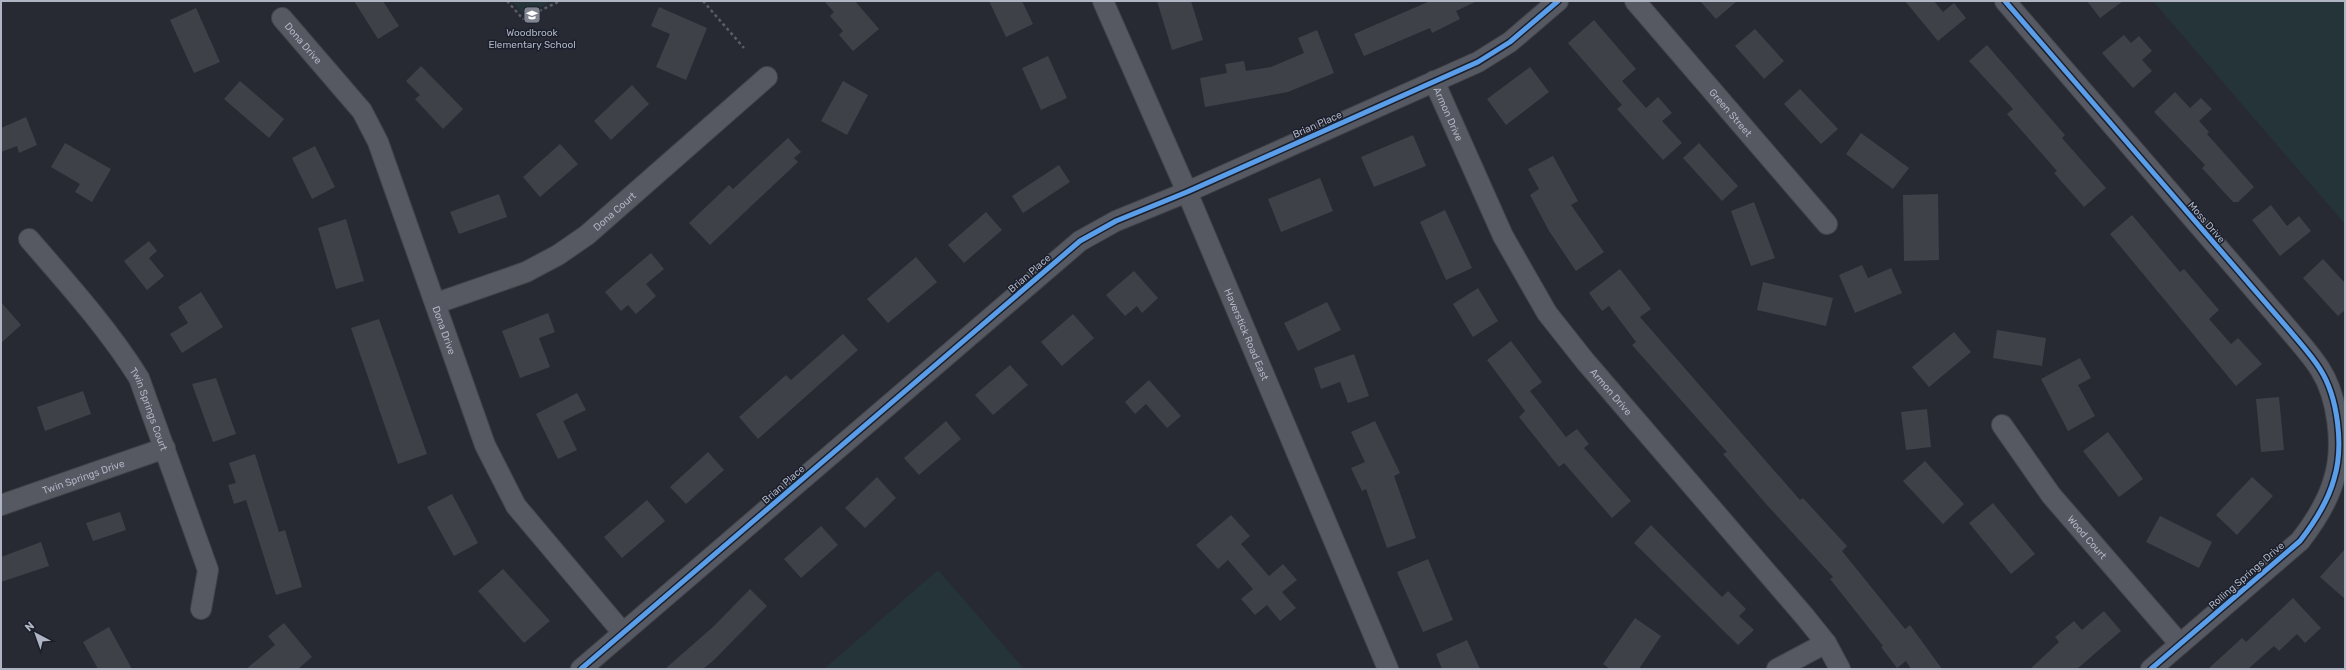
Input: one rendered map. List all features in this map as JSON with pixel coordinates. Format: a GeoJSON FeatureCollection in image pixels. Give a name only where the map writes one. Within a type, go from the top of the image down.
{"type":"FeatureCollection","features":[{"type":"Feature","properties":{"kind":"street","name":"Haverstick Road East"},"geometry":{"type":"LineString","coordinates":[[1103,1],[1187,192],[1388,669]]}},
{"type":"Feature","properties":{"kind":"street","name":"Brian Place"},"geometry":{"type":"LineString","coordinates":[[582,669],[1080,241],[1116,221],[1187,192],[1478,62],[1503,46],[1558,1]]}},
{"type":"Feature","properties":{"kind":"street","name":"Green Street"},"geometry":{"type":"LineString","coordinates":[[1635,1],[1828,224]]}},
{"type":"Feature","properties":{"kind":"street","name":"Moss Drive"},"geometry":{"type":"LineString","coordinates":[[2005,1],[2290,331],[2320,369],[2332,396],[2338,424],[2338,459],[2334,480]]}},
{"type":"Feature","properties":{"kind":"street","name":"Dona Drive"},"geometry":{"type":"LineString","coordinates":[[282,18],[362,111],[378,142],[437,303],[486,445],[512,499],[623,633]]}},
{"type":"Feature","properties":{"kind":"street","name":"Dona Court"},"geometry":{"type":"LineString","coordinates":[[437,303],[526,272],[558,255],[582,239],[767,77]]}},
{"type":"Feature","properties":{"kind":"street","name":"Armon Drive"},"geometry":{"type":"LineString","coordinates":[[1434,81],[1503,236],[1547,313],[1585,361],[1826,643],[1840,669]]}},
{"type":"Feature","properties":{"kind":"street","name":"Twin Springs Court"},"geometry":{"type":"LineString","coordinates":[[29,238],[122,351],[139,378],[208,570],[201,609]]}},
{"type":"Feature","properties":{"kind":"street","name":"Wood Court"},"geometry":{"type":"LineString","coordinates":[[2002,425],[2051,495],[2180,644]]}},
{"type":"Feature","properties":{"kind":"street","name":"Twin Springs Drive"},"geometry":{"type":"LineString","coordinates":[[1,505],[165,448]]}},
{"type":"Feature","properties":{"kind":"street","name":"Rolling Springs Drive"},"geometry":{"type":"LineString","coordinates":[[2151,669],[2300,541],[2310,528],[2334,480]]}},
{"type":"Feature","properties":{"kind":"street"},"geometry":{"type":"LineString","coordinates":[[1777,669],[1826,643]]}},
{"type":"Feature","properties":{"kind":"path"},"geometry":{"type":"LineString","coordinates":[[507,1],[523,19],[560,1]]}},
{"type":"Feature","properties":{"kind":"path"},"geometry":{"type":"LineString","coordinates":[[703,1],[744,48]]}},
{"type":"Feature","properties":{"kind":"shaded area"},"geometry":{"type":"Polygon","coordinates":[[[512,1],[551,1],[525,16],[512,1]]]}},
{"type":"Feature","properties":{"kind":"shaded area"},"geometry":{"type":"Polygon","coordinates":[[[2153,1],[2345,1],[2345,224],[2153,1]]]}},
{"type":"Feature","properties":{"kind":"shaded area"},"geometry":{"type":"Polygon","coordinates":[[[938,570],[1024,669],[824,669],[938,570]]]}},
{"type":"Feature","properties":{"kind":"building"},"geometry":{"type":"Polygon","coordinates":[[[354,1],[383,1],[399,26],[378,39],[354,1]]]}},
{"type":"Feature","properties":{"kind":"building"},"geometry":{"type":"Polygon","coordinates":[[[824,1],[855,1],[879,29],[853,51],[839,35],[843,31],[830,16],[834,12],[824,1]]]}},
{"type":"Feature","properties":{"kind":"building"},"geometry":{"type":"Polygon","coordinates":[[[989,1],[1022,1],[1033,24],[1006,37],[989,1]]]}},
{"type":"Feature","properties":{"kind":"building"},"geometry":{"type":"Polygon","coordinates":[[[1157,1],[1191,1],[1203,40],[1172,50],[1157,1]]]}},
{"type":"Feature","properties":{"kind":"building"},"geometry":{"type":"Polygon","coordinates":[[[1430,1],[1477,1],[1456,11],[1460,19],[1432,33],[1430,28],[1364,56],[1354,34],[1430,1]]]}},
{"type":"Feature","properties":{"kind":"building"},"geometry":{"type":"Polygon","coordinates":[[[1700,1],[1737,1],[1716,19],[1700,1]]]}},
{"type":"Feature","properties":{"kind":"building"},"geometry":{"type":"Polygon","coordinates":[[[1905,1],[1934,1],[1943,12],[1954,3],[1966,18],[1938,41],[1905,1]]]}},
{"type":"Feature","properties":{"kind":"building"},"geometry":{"type":"Polygon","coordinates":[[[2087,1],[2123,1],[2100,18],[2087,1]]]}},
{"type":"Feature","properties":{"kind":"building"},"geometry":{"type":"Polygon","coordinates":[[[659,7],[707,28],[686,80],[656,67],[670,34],[651,26],[659,7]]]}},
{"type":"Feature","properties":{"kind":"building"},"geometry":{"type":"Polygon","coordinates":[[[196,8],[220,62],[194,73],[170,20],[196,8]]]}},
{"type":"Feature","properties":{"kind":"building"},"geometry":{"type":"Polygon","coordinates":[[[1594,20],[1636,69],[1622,81],[1646,108],[1658,97],[1672,113],[1662,121],[1682,143],[1663,160],[1617,109],[1622,105],[1568,43],[1594,20]]]}},
{"type":"Feature","properties":{"kind":"building"},"geometry":{"type":"Polygon","coordinates":[[[1755,29],[1784,61],[1764,79],[1735,46],[1755,29]]]}},
{"type":"Feature","properties":{"kind":"building"},"geometry":{"type":"Polygon","coordinates":[[[1317,30],[1334,73],[1288,92],[1205,107],[1200,78],[1227,73],[1225,64],[1244,61],[1246,71],[1271,67],[1304,53],[1298,38],[1317,30]]]}},
{"type":"Feature","properties":{"kind":"building"},"geometry":{"type":"Polygon","coordinates":[[[2124,35],[2131,43],[2139,36],[2152,51],[2142,60],[2152,71],[2133,88],[2102,53],[2124,35]]]}},
{"type":"Feature","properties":{"kind":"building"},"geometry":{"type":"Polygon","coordinates":[[[1987,45],[2065,135],[2062,138],[2106,188],[2084,207],[2054,173],[2057,171],[2007,114],[2013,109],[1969,61],[1987,45]]]}},
{"type":"Feature","properties":{"kind":"building"},"geometry":{"type":"Polygon","coordinates":[[[1048,56],[1067,98],[1041,110],[1022,68],[1048,56]]]}},
{"type":"Feature","properties":{"kind":"building"},"geometry":{"type":"Polygon","coordinates":[[[421,66],[463,109],[443,129],[415,99],[420,95],[406,81],[421,66]]]}},
{"type":"Feature","properties":{"kind":"building"},"geometry":{"type":"Polygon","coordinates":[[[1530,67],[1549,92],[1506,125],[1487,99],[1530,67]]]}},
{"type":"Feature","properties":{"kind":"building"},"geometry":{"type":"Polygon","coordinates":[[[240,81],[284,119],[269,138],[224,99],[240,81]]]}},
{"type":"Feature","properties":{"kind":"building"},"geometry":{"type":"Polygon","coordinates":[[[843,81],[868,95],[847,135],[821,121],[843,81]]]}},
{"type":"Feature","properties":{"kind":"building"},"geometry":{"type":"Polygon","coordinates":[[[632,85],[649,104],[611,140],[594,121],[632,85]]]}},
{"type":"Feature","properties":{"kind":"building"},"geometry":{"type":"Polygon","coordinates":[[[1800,89],[1838,129],[1821,144],[1784,104],[1800,89]]]}},
{"type":"Feature","properties":{"kind":"building"},"geometry":{"type":"Polygon","coordinates":[[[2175,92],[2190,108],[2201,98],[2212,109],[2199,121],[2209,132],[2207,134],[2254,187],[2238,202],[2233,202],[2202,168],[2205,165],[2154,112],[2175,92]]]}},
{"type":"Feature","properties":{"kind":"building"},"geometry":{"type":"Polygon","coordinates":[[[26,117],[37,145],[19,153],[17,146],[1,152],[1,128],[26,117]]]}},
{"type":"Feature","properties":{"kind":"building"},"geometry":{"type":"Polygon","coordinates":[[[1861,133],[1909,168],[1893,189],[1846,154],[1861,133]]]}},
{"type":"Feature","properties":{"kind":"building"},"geometry":{"type":"Polygon","coordinates":[[[1413,135],[1426,166],[1374,187],[1361,157],[1413,135]]]}},
{"type":"Feature","properties":{"kind":"building"},"geometry":{"type":"Polygon","coordinates":[[[788,138],[801,152],[794,158],[798,162],[710,245],[689,223],[729,185],[733,189],[788,138]]]}},
{"type":"Feature","properties":{"kind":"building"},"geometry":{"type":"Polygon","coordinates":[[[65,143],[111,169],[92,202],[75,192],[80,184],[51,167],[65,143]]]}},
{"type":"Feature","properties":{"kind":"building"},"geometry":{"type":"Polygon","coordinates":[[[1699,143],[1738,186],[1722,201],[1683,158],[1699,143]]]}},
{"type":"Feature","properties":{"kind":"building"},"geometry":{"type":"Polygon","coordinates":[[[560,144],[578,164],[540,197],[523,177],[560,144]]]}},
{"type":"Feature","properties":{"kind":"building"},"geometry":{"type":"Polygon","coordinates":[[[315,146],[335,187],[312,199],[292,158],[315,146]]]}},
{"type":"Feature","properties":{"kind":"building"},"geometry":{"type":"Polygon","coordinates":[[[1553,156],[1578,201],[1571,205],[1604,252],[1576,271],[1549,231],[1530,195],[1539,189],[1528,169],[1553,156]]]}},
{"type":"Feature","properties":{"kind":"building"},"geometry":{"type":"Polygon","coordinates":[[[1059,165],[1070,182],[1023,213],[1012,196],[1059,165]]]}},
{"type":"Feature","properties":{"kind":"building"},"geometry":{"type":"Polygon","coordinates":[[[1320,178],[1333,211],[1281,232],[1268,199],[1320,178]]]}},
{"type":"Feature","properties":{"kind":"building"},"geometry":{"type":"Polygon","coordinates":[[[499,194],[507,217],[459,234],[450,212],[499,194]]]}},
{"type":"Feature","properties":{"kind":"building"},"geometry":{"type":"Polygon","coordinates":[[[1938,194],[1939,260],[1904,261],[1903,195],[1938,194]]]}},
{"type":"Feature","properties":{"kind":"building"},"geometry":{"type":"Polygon","coordinates":[[[1754,202],[1775,258],[1751,266],[1731,211],[1754,202]]]}},
{"type":"Feature","properties":{"kind":"building"},"geometry":{"type":"Polygon","coordinates":[[[2271,205],[2287,226],[2299,216],[2311,231],[2280,256],[2252,220],[2271,205]]]}},
{"type":"Feature","properties":{"kind":"building"},"geometry":{"type":"Polygon","coordinates":[[[1445,210],[1472,268],[1446,280],[1420,222],[1445,210]]]}},
{"type":"Feature","properties":{"kind":"building"},"geometry":{"type":"Polygon","coordinates":[[[986,212],[1002,230],[964,263],[948,245],[986,212]]]}},
{"type":"Feature","properties":{"kind":"building"},"geometry":{"type":"Polygon","coordinates":[[[2132,215],[2180,272],[2184,269],[2219,310],[2209,319],[2231,344],[2238,338],[2262,364],[2236,386],[2110,234],[2132,215]]]}},
{"type":"Feature","properties":{"kind":"building"},"geometry":{"type":"Polygon","coordinates":[[[346,219],[364,281],[336,289],[318,228],[346,219]]]}},
{"type":"Feature","properties":{"kind":"building"},"geometry":{"type":"Polygon","coordinates":[[[149,241],[157,251],[149,258],[164,276],[147,290],[124,261],[149,241]]]}},
{"type":"Feature","properties":{"kind":"building"},"geometry":{"type":"Polygon","coordinates":[[[651,253],[664,269],[646,284],[656,296],[636,314],[628,305],[621,311],[605,292],[651,253]]]}},
{"type":"Feature","properties":{"kind":"building"},"geometry":{"type":"Polygon","coordinates":[[[916,257],[937,282],[888,323],[867,299],[916,257]]]}},
{"type":"Feature","properties":{"kind":"building"},"geometry":{"type":"Polygon","coordinates":[[[2323,259],[2345,283],[2345,310],[2338,316],[2303,278],[2323,259]]]}},
{"type":"Feature","properties":{"kind":"building"},"geometry":{"type":"Polygon","coordinates":[[[1862,265],[1868,278],[1891,268],[1902,293],[1855,313],[1839,275],[1862,265]]]}},
{"type":"Feature","properties":{"kind":"building"},"geometry":{"type":"Polygon","coordinates":[[[1620,269],[1651,309],[1640,317],[1800,500],[1803,498],[1847,546],[1842,551],[1905,629],[1910,625],[1942,669],[1911,669],[1906,661],[1897,668],[1881,647],[1883,646],[1830,579],[1833,577],[1766,504],[1723,454],[1727,452],[1632,345],[1636,342],[1609,306],[1602,311],[1589,293],[1620,269]]]}},
{"type":"Feature","properties":{"kind":"building"},"geometry":{"type":"Polygon","coordinates":[[[1134,271],[1158,298],[1142,313],[1137,306],[1125,316],[1106,295],[1134,271]]]}},
{"type":"Feature","properties":{"kind":"building"},"geometry":{"type":"Polygon","coordinates":[[[1763,282],[1833,298],[1826,326],[1757,310],[1763,282]]]}},
{"type":"Feature","properties":{"kind":"building"},"geometry":{"type":"Polygon","coordinates":[[[1478,288],[1498,321],[1473,337],[1453,304],[1478,288]]]}},
{"type":"Feature","properties":{"kind":"building"},"geometry":{"type":"Polygon","coordinates":[[[201,292],[223,327],[182,353],[170,334],[188,323],[178,307],[201,292]]]}},
{"type":"Feature","properties":{"kind":"building"},"geometry":{"type":"Polygon","coordinates":[[[1,302],[21,325],[1,343],[1,302]]]}},
{"type":"Feature","properties":{"kind":"building"},"geometry":{"type":"Polygon","coordinates":[[[1327,302],[1341,330],[1298,351],[1284,323],[1327,302]]]}},
{"type":"Feature","properties":{"kind":"building"},"geometry":{"type":"Polygon","coordinates":[[[548,313],[555,332],[539,338],[550,367],[520,378],[502,331],[548,313]]]}},
{"type":"Feature","properties":{"kind":"building"},"geometry":{"type":"Polygon","coordinates":[[[1073,314],[1094,338],[1062,366],[1041,342],[1073,314]]]}},
{"type":"Feature","properties":{"kind":"building"},"geometry":{"type":"Polygon","coordinates":[[[379,319],[427,454],[398,464],[351,328],[379,319]]]}},
{"type":"Feature","properties":{"kind":"building"},"geometry":{"type":"Polygon","coordinates":[[[1997,330],[2046,338],[2042,366],[1993,358],[1997,330]]]}},
{"type":"Feature","properties":{"kind":"building"},"geometry":{"type":"Polygon","coordinates":[[[1954,332],[1971,352],[1929,387],[1912,367],[1954,332]]]}},
{"type":"Feature","properties":{"kind":"building"},"geometry":{"type":"Polygon","coordinates":[[[843,334],[858,350],[758,439],[739,417],[786,375],[791,380],[843,334]]]}},
{"type":"Feature","properties":{"kind":"building"},"geometry":{"type":"Polygon","coordinates":[[[1511,341],[1542,382],[1530,391],[1566,437],[1577,429],[1589,444],[1584,448],[1631,501],[1612,518],[1564,463],[1559,467],[1519,417],[1525,411],[1487,360],[1511,341]]]}},
{"type":"Feature","properties":{"kind":"building"},"geometry":{"type":"Polygon","coordinates":[[[1354,354],[1369,396],[1348,403],[1340,382],[1321,389],[1314,368],[1354,354]]]}},
{"type":"Feature","properties":{"kind":"building"},"geometry":{"type":"Polygon","coordinates":[[[2080,358],[2091,378],[2078,385],[2095,416],[2068,431],[2041,379],[2080,358]]]}},
{"type":"Feature","properties":{"kind":"building"},"geometry":{"type":"Polygon","coordinates":[[[1010,365],[1028,385],[993,415],[975,395],[1010,365]]]}},
{"type":"Feature","properties":{"kind":"building"},"geometry":{"type":"Polygon","coordinates":[[[216,378],[236,434],[213,442],[192,384],[216,378]]]}},
{"type":"Feature","properties":{"kind":"building"},"geometry":{"type":"Polygon","coordinates":[[[1149,380],[1181,416],[1167,428],[1146,404],[1135,414],[1125,402],[1149,380]]]}},
{"type":"Feature","properties":{"kind":"building"},"geometry":{"type":"Polygon","coordinates":[[[83,391],[91,414],[45,431],[37,407],[83,391]]]}},
{"type":"Feature","properties":{"kind":"building"},"geometry":{"type":"Polygon","coordinates":[[[577,393],[586,410],[563,421],[577,450],[558,459],[536,414],[577,393]]]}},
{"type":"Feature","properties":{"kind":"building"},"geometry":{"type":"Polygon","coordinates":[[[2279,397],[2284,450],[2261,452],[2256,399],[2279,397]]]}},
{"type":"Feature","properties":{"kind":"building"},"geometry":{"type":"Polygon","coordinates":[[[1927,409],[1931,447],[1906,450],[1901,412],[1927,409]]]}},
{"type":"Feature","properties":{"kind":"building"},"geometry":{"type":"Polygon","coordinates":[[[946,421],[961,439],[919,475],[904,458],[946,421]]]}},
{"type":"Feature","properties":{"kind":"building"},"geometry":{"type":"Polygon","coordinates":[[[1375,421],[1400,473],[1394,476],[1416,538],[1387,548],[1366,489],[1362,491],[1351,468],[1365,462],[1351,432],[1375,421]]]}},
{"type":"Feature","properties":{"kind":"building"},"geometry":{"type":"Polygon","coordinates":[[[2108,432],[2143,479],[2119,497],[2083,451],[2108,432]]]}},
{"type":"Feature","properties":{"kind":"building"},"geometry":{"type":"Polygon","coordinates":[[[708,452],[724,470],[686,504],[670,487],[708,452]]]}},
{"type":"Feature","properties":{"kind":"building"},"geometry":{"type":"Polygon","coordinates":[[[255,454],[279,532],[285,530],[302,587],[276,595],[246,500],[234,504],[228,485],[236,483],[229,463],[255,454]]]}},
{"type":"Feature","properties":{"kind":"building"},"geometry":{"type":"Polygon","coordinates":[[[1925,461],[1964,504],[1943,524],[1903,481],[1925,461]]]}},
{"type":"Feature","properties":{"kind":"building"},"geometry":{"type":"Polygon","coordinates":[[[877,477],[896,498],[865,528],[845,508],[877,477]]]}},
{"type":"Feature","properties":{"kind":"building"},"geometry":{"type":"Polygon","coordinates":[[[2252,477],[2273,496],[2237,535],[2216,515],[2252,477]]]}},
{"type":"Feature","properties":{"kind":"building"},"geometry":{"type":"Polygon","coordinates":[[[452,494],[478,543],[454,556],[427,507],[452,494]]]}},
{"type":"Feature","properties":{"kind":"building"},"geometry":{"type":"Polygon","coordinates":[[[647,500],[665,521],[622,558],[604,537],[647,500]]]}},
{"type":"Feature","properties":{"kind":"building"},"geometry":{"type":"Polygon","coordinates":[[[1993,503],[2035,554],[2011,574],[1969,523],[1993,503]]]}},
{"type":"Feature","properties":{"kind":"building"},"geometry":{"type":"Polygon","coordinates":[[[120,512],[126,530],[93,541],[86,523],[120,512]]]}},
{"type":"Feature","properties":{"kind":"building"},"geometry":{"type":"Polygon","coordinates":[[[1231,515],[1250,536],[1241,544],[1269,576],[1283,564],[1297,580],[1282,592],[1296,608],[1280,621],[1267,605],[1255,615],[1241,599],[1253,589],[1228,560],[1218,569],[1196,545],[1231,515]]]}},
{"type":"Feature","properties":{"kind":"building"},"geometry":{"type":"Polygon","coordinates":[[[2160,516],[2212,542],[2199,568],[2146,542],[2160,516]]]}},
{"type":"Feature","properties":{"kind":"building"},"geometry":{"type":"Polygon","coordinates":[[[1651,525],[1722,597],[1728,591],[1746,609],[1739,616],[1754,630],[1738,645],[1634,543],[1651,525]]]}},
{"type":"Feature","properties":{"kind":"building"},"geometry":{"type":"Polygon","coordinates":[[[821,526],[838,545],[801,578],[784,559],[821,526]]]}},
{"type":"Feature","properties":{"kind":"building"},"geometry":{"type":"Polygon","coordinates":[[[41,542],[49,566],[1,582],[1,557],[41,542]]]}},
{"type":"Feature","properties":{"kind":"building"},"geometry":{"type":"Polygon","coordinates":[[[2345,549],[2345,599],[2320,577],[2345,549]]]}},
{"type":"Feature","properties":{"kind":"building"},"geometry":{"type":"Polygon","coordinates":[[[1428,559],[1453,620],[1423,632],[1397,572],[1428,559]]]}},
{"type":"Feature","properties":{"kind":"building"},"geometry":{"type":"Polygon","coordinates":[[[503,569],[550,621],[524,643],[478,591],[503,569]]]}},
{"type":"Feature","properties":{"kind":"building"},"geometry":{"type":"Polygon","coordinates":[[[750,589],[767,606],[714,660],[703,669],[665,669],[714,626],[750,589]]]}},
{"type":"Feature","properties":{"kind":"building"},"geometry":{"type":"Polygon","coordinates":[[[2293,598],[2321,628],[2305,643],[2297,634],[2279,651],[2274,646],[2248,669],[2208,669],[2242,638],[2246,642],[2293,598]]]}},
{"type":"Feature","properties":{"kind":"building"},"geometry":{"type":"Polygon","coordinates":[[[2104,611],[2121,631],[2077,669],[2030,669],[2059,642],[2055,637],[2074,621],[2082,630],[2104,611]]]}},
{"type":"Feature","properties":{"kind":"building"},"geometry":{"type":"Polygon","coordinates":[[[1635,618],[1661,636],[1639,669],[1610,669],[1603,664],[1635,618]]]}},
{"type":"Feature","properties":{"kind":"building"},"geometry":{"type":"Polygon","coordinates":[[[284,623],[312,657],[298,669],[246,669],[275,645],[268,636],[284,623]]]}},
{"type":"Feature","properties":{"kind":"building"},"geometry":{"type":"Polygon","coordinates":[[[109,627],[132,669],[98,669],[83,642],[109,627]]]}},
{"type":"Feature","properties":{"kind":"building"},"geometry":{"type":"Polygon","coordinates":[[[1467,640],[1480,669],[1442,669],[1436,654],[1467,640]]]}},
{"type":"Feature","properties":{"kind":"cycle path"},"geometry":{"type":"LineString","coordinates":[[581,669],[1080,241],[1116,221],[1187,192],[1478,62],[1510,42],[1558,1]]}},
{"type":"Feature","properties":{"kind":"cycle path"},"geometry":{"type":"LineString","coordinates":[[2005,1],[2306,350],[2317,364],[2326,380],[2335,408],[2339,438],[2337,466],[2328,495],[2320,512],[2310,527],[2300,541],[2151,669]]}},
{"type":"Feature","properties":{"kind":"place","name":"Woodbrook Elementary School"},"geometry":{"type":"Point","coordinates":[532,15]}}]}
